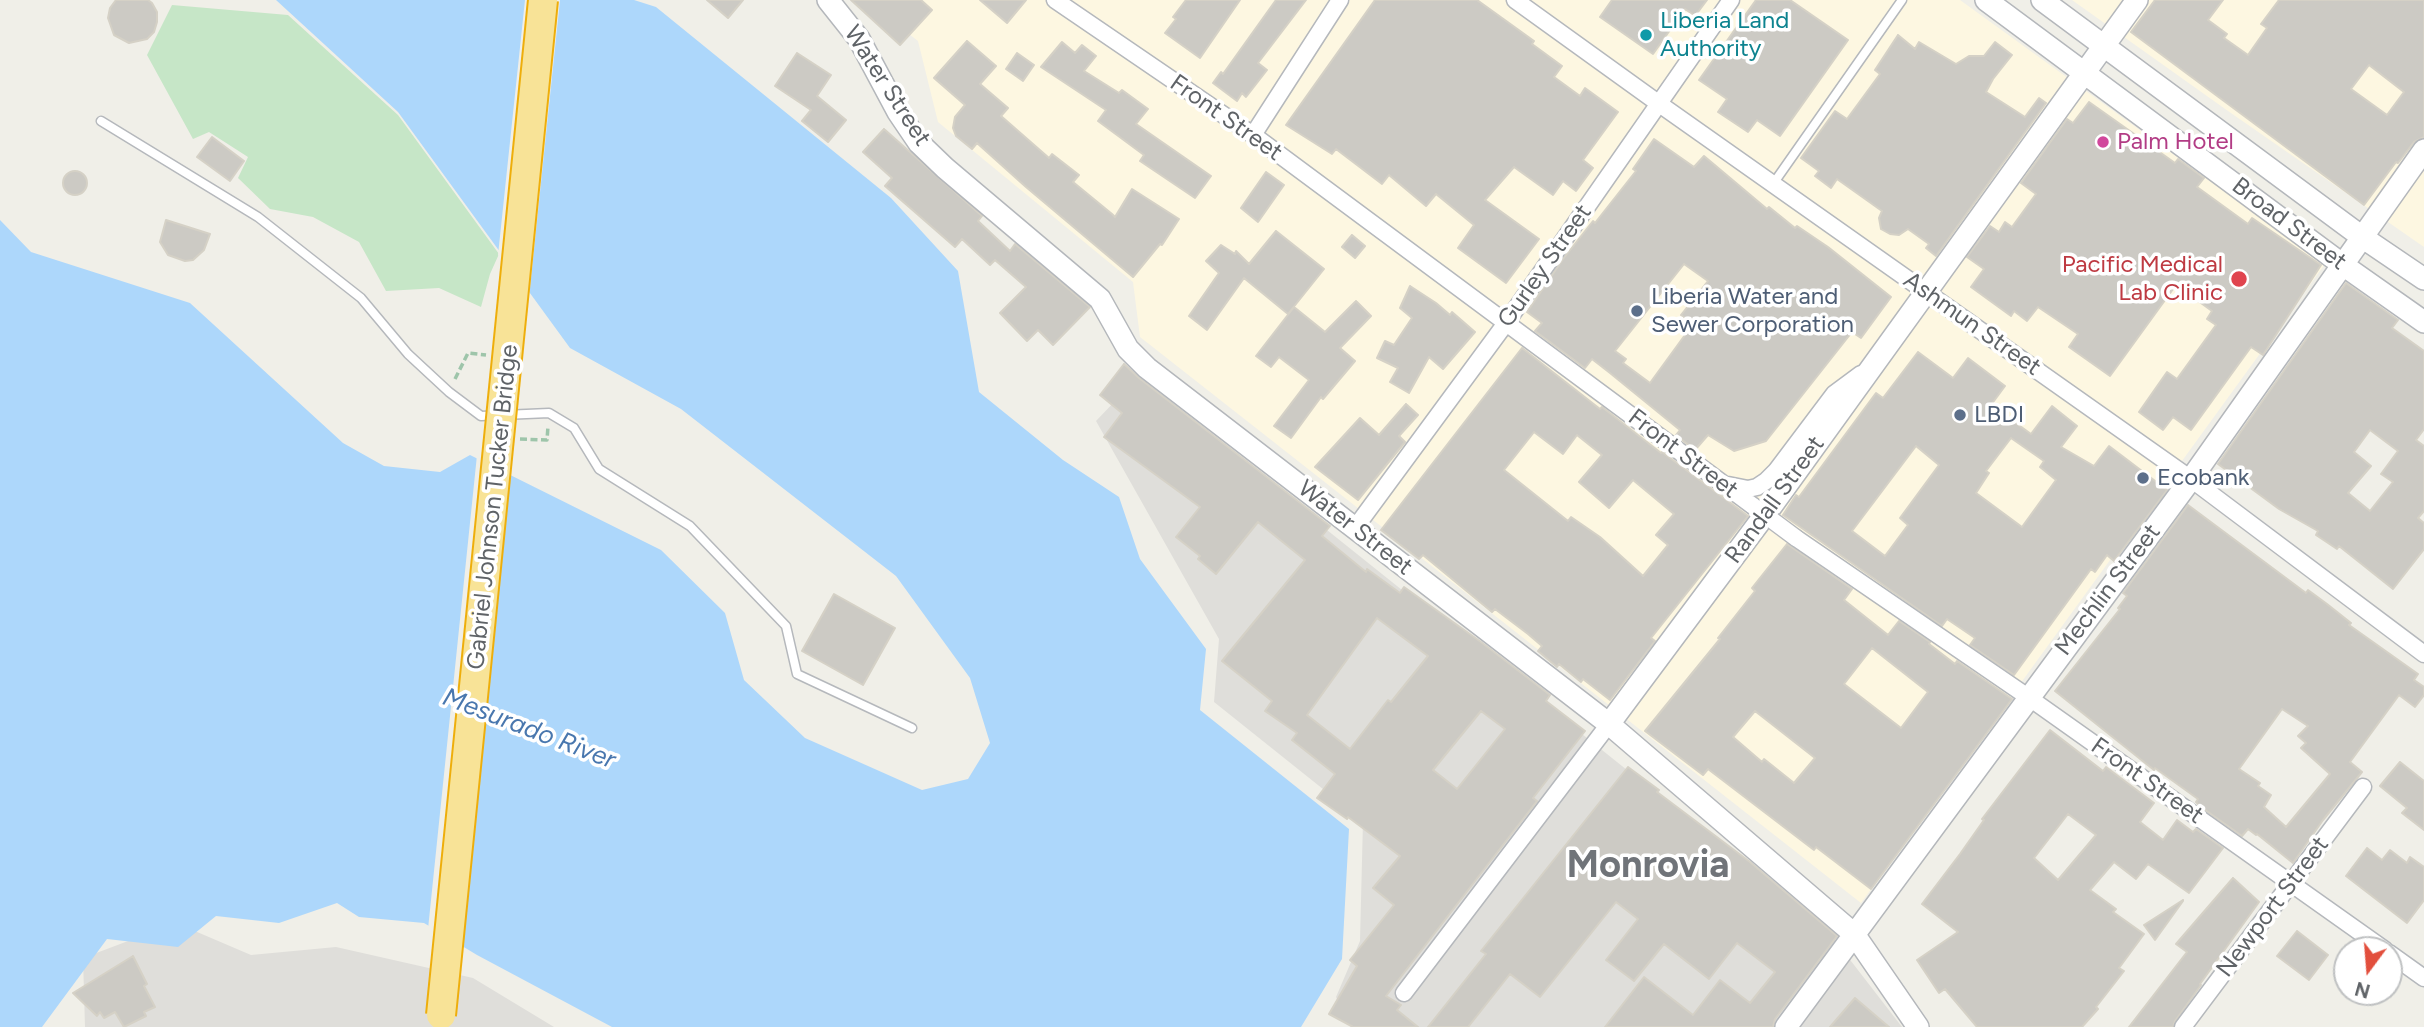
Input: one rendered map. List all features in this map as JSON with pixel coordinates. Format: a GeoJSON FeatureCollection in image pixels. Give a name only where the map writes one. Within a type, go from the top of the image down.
{"type":"FeatureCollection","features":[{"type":"Feature","properties":{"kind":"highway","name":"Gabriel Johnson Tucker Bridge"},"geometry":{"type":"LineString","coordinates":[[441,1015],[543,0]]}},
{"type":"Feature","properties":{"kind":"street","name":"Water Street"},"geometry":{"type":"LineString","coordinates":[[828,0],[859,39],[898,112],[919,143],[1100,299],[1128,349],[1147,368],[1609,724],[1854,934],[1918,1027]]}},
{"type":"Feature","properties":{"kind":"street","name":"Front Street"},"geometry":{"type":"LineString","coordinates":[[1055,0],[1253,135],[1796,538],[2028,697],[2366,936]]}},
{"type":"Feature","properties":{"kind":"street"},"geometry":{"type":"LineString","coordinates":[[1253,135],[1340,0]]}},
{"type":"Feature","properties":{"kind":"street","name":"Ashmun Street"},"geometry":{"type":"LineString","coordinates":[[1516,0],[2191,479],[2424,654]]}},
{"type":"Feature","properties":{"kind":"street","name":"Gurley Street"},"geometry":{"type":"LineString","coordinates":[[1354,528],[1506,323],[1731,0]]}},
{"type":"Feature","properties":{"kind":"street","name":"Broad Street"},"geometry":{"type":"LineString","coordinates":[[1986,0],[2424,322]]}},
{"type":"Feature","properties":{"kind":"street","name":"Broad Street"},"geometry":{"type":"LineString","coordinates":[[2042,0],[2362,237],[2424,279]]}},
{"type":"Feature","properties":{"kind":"street","name":"Randall Street"},"geometry":{"type":"LineString","coordinates":[[1404,993],[1765,515],[2137,0]]}},
{"type":"Feature","properties":{"kind":"street","name":"Mechlin Street"},"geometry":{"type":"LineString","coordinates":[[1786,1027],[2191,479],[2424,150]]}},
{"type":"Feature","properties":{"kind":"street"},"geometry":{"type":"LineString","coordinates":[[1723,484],[1748,489],[1766,481],[1835,394],[1869,369]]}},
{"type":"Feature","properties":{"kind":"street","name":"Newport Street"},"geometry":{"type":"LineString","coordinates":[[2183,1027],[2363,787]]}},
{"type":"Feature","properties":{"kind":"street","name":"Front Street"},"geometry":{"type":"LineString","coordinates":[[2403,963],[2424,978]]}},
{"type":"Feature","properties":{"kind":"lane"},"geometry":{"type":"LineString","coordinates":[[1773,184],[1902,0]]}},
{"type":"Feature","properties":{"kind":"lane"},"geometry":{"type":"LineString","coordinates":[[101,121],[258,217],[360,298],[408,354],[449,392],[481,416],[549,413],[574,428],[599,469],[690,526],[786,625],[797,674],[912,728]]}},
{"type":"Feature","properties":{"kind":"path"},"geometry":{"type":"LineString","coordinates":[[449,392],[468,353],[491,356]]}},
{"type":"Feature","properties":{"kind":"path"},"geometry":{"type":"LineString","coordinates":[[511,439],[547,440],[549,413]]}},
{"type":"Feature","properties":{"kind":"shaded area"},"geometry":{"type":"Polygon","coordinates":[[[865,0],[1960,0],[2325,264],[1861,903],[1140,337],[1133,282],[938,122],[918,41],[865,0]]]}},
{"type":"Feature","properties":{"kind":"shaded area"},"geometry":{"type":"Polygon","coordinates":[[[2072,0],[2424,0],[2424,247],[2228,111],[2072,0]]]}},
{"type":"Feature","properties":{"kind":"shaded area"},"geometry":{"type":"Polygon","coordinates":[[[1137,378],[1827,930],[1902,1027],[1351,1027],[1336,997],[1360,941],[1363,821],[1214,702],[1219,639],[1096,421],[1137,378]]]}},
{"type":"Feature","properties":{"kind":"shaded area"},"geometry":{"type":"Polygon","coordinates":[[[176,923],[251,955],[336,947],[473,978],[554,1027],[85,1027],[83,958],[176,923]]]}},
{"type":"Feature","properties":{"kind":"green space"},"geometry":{"type":"Polygon","coordinates":[[[172,5],[288,15],[398,115],[499,254],[481,307],[439,288],[386,291],[359,242],[313,217],[270,209],[238,178],[248,157],[209,132],[193,139],[147,55],[172,5]]]}},
{"type":"Feature","properties":{"kind":"water","name":"Mesurado River"},"geometry":{"type":"Polygon","coordinates":[[[276,0],[634,0],[656,7],[891,198],[958,271],[979,392],[1063,460],[1119,497],[1140,559],[1206,649],[1200,710],[1349,829],[1342,959],[1301,1027],[612,1027],[477,955],[424,923],[359,917],[337,903],[279,923],[216,916],[178,947],[107,939],[42,1027],[0,1027],[0,220],[31,252],[190,303],[343,443],[384,466],[440,472],[470,455],[661,550],[725,613],[744,680],[805,738],[922,790],[968,779],[990,743],[970,678],[896,576],[681,409],[570,348],[398,112],[276,0]]]}},
{"type":"Feature","properties":{"kind":"pier"},"geometry":{"type":"Polygon","coordinates":[[[525,0],[560,0],[529,298],[498,255],[525,0]]]}},
{"type":"Feature","properties":{"kind":"pier"},"geometry":{"type":"Polygon","coordinates":[[[477,455],[511,472],[461,950],[428,929],[477,455]]]}},
{"type":"Feature","properties":{"kind":"building"},"geometry":{"type":"Polygon","coordinates":[[[116,0],[148,0],[152,3],[157,12],[157,22],[154,32],[147,39],[129,43],[114,35],[108,18],[110,8],[116,0]]]}},
{"type":"Feature","properties":{"kind":"building"},"geometry":{"type":"Polygon","coordinates":[[[707,0],[743,0],[728,18],[707,0]]]}},
{"type":"Feature","properties":{"kind":"building"},"geometry":{"type":"Polygon","coordinates":[[[851,0],[921,0],[932,10],[900,45],[851,0]]]}},
{"type":"Feature","properties":{"kind":"building"},"geometry":{"type":"Polygon","coordinates":[[[980,0],[1026,0],[1007,23],[980,0]]]}},
{"type":"Feature","properties":{"kind":"building"},"geometry":{"type":"Polygon","coordinates":[[[1186,0],[1240,0],[1200,58],[1165,33],[1186,0]]]}},
{"type":"Feature","properties":{"kind":"building"},"geometry":{"type":"Polygon","coordinates":[[[1276,0],[1306,0],[1258,63],[1267,70],[1246,97],[1242,93],[1237,101],[1213,83],[1221,72],[1223,74],[1276,0]]]}},
{"type":"Feature","properties":{"kind":"building"},"geometry":{"type":"Polygon","coordinates":[[[1375,0],[1477,0],[1534,41],[1532,44],[1562,66],[1554,77],[1580,96],[1585,88],[1618,112],[1583,160],[1593,168],[1576,191],[1563,181],[1553,195],[1514,167],[1485,200],[1539,239],[1506,283],[1458,248],[1474,225],[1436,194],[1426,206],[1389,175],[1382,184],[1336,149],[1332,154],[1286,125],[1375,0]]]}},
{"type":"Feature","properties":{"kind":"building","name":"Liberia Land Authority"},"geometry":{"type":"Polygon","coordinates":[[[1612,0],[1707,0],[1695,16],[1685,9],[1653,54],[1600,17],[1612,0]]]}},
{"type":"Feature","properties":{"kind":"building"},"geometry":{"type":"Polygon","coordinates":[[[1756,0],[1790,0],[1848,40],[1780,136],[1757,120],[1748,132],[1718,112],[1727,99],[1699,80],[1756,0]]]}},
{"type":"Feature","properties":{"kind":"building"},"geometry":{"type":"Polygon","coordinates":[[[2155,0],[2223,0],[2208,20],[2227,34],[2224,38],[2248,55],[2267,28],[2261,24],[2279,0],[2424,0],[2424,137],[2414,142],[2398,163],[2396,162],[2364,205],[2131,32],[2155,0]],[[2369,65],[2351,89],[2387,115],[2404,92],[2369,65]]]}},
{"type":"Feature","properties":{"kind":"building"},"geometry":{"type":"Polygon","coordinates":[[[1898,35],[1915,49],[1919,42],[1956,64],[1969,56],[1984,56],[1995,42],[2012,55],[1986,92],[2025,117],[2039,98],[2046,103],[1936,256],[1926,248],[1929,244],[1908,229],[1899,235],[1881,229],[1879,218],[1882,211],[1837,179],[1831,188],[1815,176],[1819,171],[1801,158],[1835,111],[1847,119],[1880,74],[1875,70],[1898,35]]]}},
{"type":"Feature","properties":{"kind":"building"},"geometry":{"type":"Polygon","coordinates":[[[967,41],[996,66],[980,84],[1008,108],[1001,116],[1049,158],[1052,154],[1079,175],[1073,182],[1115,217],[1132,189],[1179,219],[1162,245],[1160,244],[1133,277],[977,143],[972,149],[956,136],[953,128],[955,117],[965,105],[934,78],[967,41]]]}},
{"type":"Feature","properties":{"kind":"building"},"geometry":{"type":"Polygon","coordinates":[[[1062,42],[1075,53],[1082,45],[1096,56],[1084,71],[1119,93],[1122,90],[1148,109],[1136,124],[1211,176],[1195,198],[1140,161],[1144,155],[1098,121],[1106,110],[1041,67],[1062,42]]]}},
{"type":"Feature","properties":{"kind":"building"},"geometry":{"type":"Polygon","coordinates":[[[797,53],[831,75],[817,96],[846,120],[828,142],[802,121],[811,110],[775,86],[797,53]]]}},
{"type":"Feature","properties":{"kind":"building"},"geometry":{"type":"Polygon","coordinates":[[[1017,53],[1034,65],[1023,81],[1006,69],[1017,53]]]}},
{"type":"Feature","properties":{"kind":"building"},"geometry":{"type":"Polygon","coordinates":[[[2089,102],[2175,163],[2178,159],[2204,178],[2197,187],[2248,224],[2252,218],[2321,265],[2263,355],[2251,347],[2191,430],[2173,417],[2163,430],[2139,412],[2167,372],[2177,379],[2216,325],[2207,319],[2212,311],[2176,285],[2110,376],[2069,347],[2078,334],[2038,307],[2027,321],[2014,311],[2011,316],[1971,287],[1984,269],[1967,257],[1990,226],[1999,232],[2005,222],[2012,227],[2036,194],[2021,183],[2067,119],[2073,123],[2089,102]]]}},
{"type":"Feature","properties":{"kind":"building"},"geometry":{"type":"Polygon","coordinates":[[[884,129],[982,216],[978,221],[1010,251],[1015,244],[1090,307],[1053,345],[1038,330],[1027,341],[1000,313],[1026,287],[995,260],[990,265],[962,239],[955,247],[885,186],[892,178],[863,152],[884,129]]]}},
{"type":"Feature","properties":{"kind":"building"},"geometry":{"type":"Polygon","coordinates":[[[212,137],[244,161],[230,181],[197,157],[212,137]]]}},
{"type":"Feature","properties":{"kind":"building"},"geometry":{"type":"Polygon","coordinates":[[[1654,139],[1694,167],[1704,156],[1767,209],[1769,207],[1795,228],[1797,226],[1828,247],[1891,297],[1861,338],[1852,332],[1766,441],[1734,451],[1708,435],[1695,450],[1676,435],[1680,430],[1592,359],[1585,368],[1535,331],[1542,323],[1527,312],[1563,259],[1636,171],[1633,169],[1654,139]],[[1684,264],[1615,351],[1626,359],[1623,363],[1650,383],[1693,324],[1681,315],[1708,281],[1684,264]]]}},
{"type":"Feature","properties":{"kind":"building"},"geometry":{"type":"Polygon","coordinates":[[[75,171],[84,174],[87,183],[84,192],[75,195],[66,192],[63,183],[66,174],[75,171]]]}},
{"type":"Feature","properties":{"kind":"building"},"geometry":{"type":"Polygon","coordinates":[[[1266,172],[1284,185],[1258,222],[1241,208],[1266,172]]]}},
{"type":"Feature","properties":{"kind":"building"},"geometry":{"type":"Polygon","coordinates":[[[166,220],[210,234],[204,250],[193,260],[185,261],[168,255],[160,242],[166,220]]]}},
{"type":"Feature","properties":{"kind":"building"},"geometry":{"type":"Polygon","coordinates":[[[1276,231],[1324,269],[1288,314],[1244,278],[1207,330],[1189,316],[1219,273],[1206,261],[1221,245],[1235,254],[1236,251],[1249,264],[1276,231]]]}},
{"type":"Feature","properties":{"kind":"building"},"geometry":{"type":"Polygon","coordinates":[[[1352,235],[1365,246],[1355,258],[1342,247],[1352,235]]]}},
{"type":"Feature","properties":{"kind":"building"},"geometry":{"type":"Polygon","coordinates":[[[2346,283],[2398,320],[2392,328],[2424,351],[2424,429],[2416,440],[2424,446],[2424,511],[2418,518],[2424,523],[2424,549],[2393,589],[2339,546],[2337,549],[2316,535],[2318,531],[2279,509],[2218,464],[2346,283]],[[2370,430],[2354,452],[2371,466],[2348,493],[2370,511],[2393,482],[2381,474],[2398,451],[2370,430]]]}},
{"type":"Feature","properties":{"kind":"building"},"geometry":{"type":"Polygon","coordinates":[[[1410,286],[1450,315],[1452,312],[1475,332],[1443,369],[1429,357],[1409,393],[1390,382],[1398,368],[1377,358],[1385,341],[1394,345],[1412,318],[1400,308],[1410,286]]]}},
{"type":"Feature","properties":{"kind":"building"},"geometry":{"type":"Polygon","coordinates":[[[1356,301],[1371,316],[1340,348],[1355,361],[1323,399],[1321,397],[1291,438],[1274,426],[1309,380],[1279,357],[1271,367],[1256,356],[1294,307],[1325,332],[1356,301]]]}},
{"type":"Feature","properties":{"kind":"building"},"geometry":{"type":"Polygon","coordinates":[[[1522,348],[1600,409],[1602,407],[1748,516],[1651,638],[1655,641],[1610,700],[1559,664],[1557,667],[1538,651],[1542,646],[1528,634],[1495,609],[1492,612],[1423,555],[1419,559],[1381,530],[1522,348]],[[1534,432],[1504,470],[1568,521],[1571,517],[1600,537],[1643,576],[1668,545],[1656,535],[1674,514],[1633,480],[1609,508],[1579,482],[1602,455],[1577,435],[1563,454],[1534,432]]]}},
{"type":"Feature","properties":{"kind":"building"},"geometry":{"type":"Polygon","coordinates":[[[1918,352],[1953,378],[1968,358],[2005,386],[1991,405],[2031,434],[2052,406],[2077,426],[2061,447],[2094,466],[2109,446],[2167,490],[2114,561],[2107,555],[2095,572],[2091,569],[2014,675],[1970,645],[1975,638],[1947,619],[1942,626],[1783,515],[1876,393],[1883,398],[1918,352]],[[2011,438],[1986,471],[1989,473],[1976,493],[2022,527],[2056,480],[2040,467],[2044,461],[2011,438]],[[1916,446],[1852,531],[1885,556],[1908,525],[1900,518],[1939,465],[1916,446]]]}},
{"type":"Feature","properties":{"kind":"building"},"geometry":{"type":"Polygon","coordinates":[[[1124,364],[1330,526],[1322,536],[1366,572],[1367,569],[1400,593],[1404,587],[1481,642],[1550,695],[1546,701],[1585,731],[1533,798],[1537,801],[1386,996],[1401,1005],[1397,1010],[1418,1027],[1353,1027],[1329,1014],[1357,966],[1350,960],[1394,905],[1373,888],[1400,856],[1348,817],[1347,819],[1317,798],[1335,774],[1292,740],[1297,733],[1265,711],[1272,701],[1222,661],[1305,560],[1258,522],[1216,574],[1198,559],[1200,556],[1176,537],[1200,507],[1104,437],[1122,413],[1100,395],[1124,364]],[[1377,618],[1307,715],[1350,749],[1388,700],[1391,702],[1428,656],[1377,618]],[[1481,711],[1433,770],[1457,789],[1505,729],[1481,711]]]}},
{"type":"Feature","properties":{"kind":"building"},"geometry":{"type":"Polygon","coordinates":[[[1406,404],[1418,415],[1399,436],[1405,442],[1358,500],[1315,467],[1360,418],[1379,435],[1406,404]]]}},
{"type":"Feature","properties":{"kind":"building"},"geometry":{"type":"Polygon","coordinates":[[[2188,505],[2306,593],[2308,590],[2351,623],[2349,625],[2418,674],[2414,680],[2424,687],[2424,695],[2415,707],[2399,695],[2350,762],[2362,772],[2293,863],[2257,834],[2248,829],[2242,836],[2201,807],[2196,802],[2198,799],[2155,768],[2154,770],[2055,691],[2120,609],[2118,608],[2127,596],[2123,593],[2188,505]],[[2282,709],[2239,769],[2260,783],[2258,786],[2271,795],[2264,807],[2286,827],[2330,774],[2301,748],[2306,743],[2298,736],[2308,726],[2282,709]]]}},
{"type":"Feature","properties":{"kind":"building"},"geometry":{"type":"Polygon","coordinates":[[[1787,544],[1852,589],[1844,600],[1888,635],[1899,621],[1930,642],[1929,644],[1955,664],[1957,661],[2012,699],[1871,889],[1816,847],[1814,850],[1708,769],[1703,775],[1645,731],[1720,639],[1718,638],[1755,591],[1752,588],[1787,544]],[[1872,648],[1844,684],[1901,728],[1928,692],[1872,648]],[[1755,711],[1733,737],[1762,762],[1764,759],[1794,783],[1815,758],[1755,711]]]}},
{"type":"Feature","properties":{"kind":"building"},"geometry":{"type":"Polygon","coordinates":[[[834,594],[895,628],[863,685],[802,651],[834,594]]]}},
{"type":"Feature","properties":{"kind":"building"},"geometry":{"type":"Polygon","coordinates":[[[2050,730],[2103,771],[2106,767],[2154,803],[2140,822],[2163,840],[2177,820],[2193,832],[2196,829],[2223,848],[2189,893],[2148,864],[2136,879],[2114,862],[2090,890],[2116,909],[2113,912],[2144,934],[2119,968],[2124,971],[2082,1027],[1977,1027],[1945,989],[1939,993],[1917,960],[1958,932],[1922,904],[1984,820],[1982,819],[2050,730]],[[2068,814],[2034,858],[2058,880],[2096,835],[2068,814]]]}},
{"type":"Feature","properties":{"kind":"building"},"geometry":{"type":"Polygon","coordinates":[[[2400,762],[2424,781],[2424,830],[2402,813],[2407,808],[2380,786],[2400,762]]]}},
{"type":"Feature","properties":{"kind":"building"},"geometry":{"type":"Polygon","coordinates":[[[1628,767],[1750,862],[1837,936],[1775,1019],[1773,1027],[1605,1027],[1644,977],[1693,1015],[1720,980],[1750,1003],[1775,972],[1737,943],[1709,979],[1664,944],[1634,981],[1606,960],[1638,919],[1616,902],[1540,997],[1510,974],[1468,1027],[1428,1027],[1486,954],[1481,951],[1628,767]]]}},
{"type":"Feature","properties":{"kind":"building"},"geometry":{"type":"Polygon","coordinates":[[[2367,848],[2382,860],[2390,850],[2407,863],[2410,857],[2424,867],[2424,900],[2407,923],[2346,876],[2367,848]]]}},
{"type":"Feature","properties":{"kind":"building"},"geometry":{"type":"Polygon","coordinates":[[[2233,878],[2259,902],[2200,984],[2173,1027],[2129,1027],[2187,952],[2176,944],[2233,878]]]}},
{"type":"Feature","properties":{"kind":"building"},"geometry":{"type":"Polygon","coordinates":[[[2183,901],[2155,940],[2144,925],[2183,901]]]}},
{"type":"Feature","properties":{"kind":"building"},"geometry":{"type":"Polygon","coordinates":[[[2297,931],[2328,955],[2309,980],[2277,956],[2297,931]]]}},
{"type":"Feature","properties":{"kind":"building"},"geometry":{"type":"Polygon","coordinates":[[[133,956],[155,1007],[144,1012],[146,1016],[124,1027],[115,1012],[104,1018],[100,1012],[97,1016],[73,993],[133,956]]]}},
{"type":"Feature","properties":{"kind":"building"},"geometry":{"type":"Polygon","coordinates":[[[1855,998],[1889,1027],[1830,1027],[1855,998]]]}},
{"type":"Feature","properties":{"kind":"place","name":"Liberia Land Authority"},"geometry":{"type":"Point","coordinates":[1646,35]}},
{"type":"Feature","properties":{"kind":"place","name":"Palm Hotel"},"geometry":{"type":"Point","coordinates":[2103,142]}},
{"type":"Feature","properties":{"kind":"place","name":"Pacific Medical Lab Clinic"},"geometry":{"type":"Point","coordinates":[2239,279]}},
{"type":"Feature","properties":{"kind":"place","name":"Liberia Water and Sewer Corporation"},"geometry":{"type":"Point","coordinates":[1637,311]}},
{"type":"Feature","properties":{"kind":"place","name":"LBDI"},"geometry":{"type":"Point","coordinates":[1960,415]}},
{"type":"Feature","properties":{"kind":"place","name":"Ecobank"},"geometry":{"type":"Point","coordinates":[2143,478]}},
{"type":"Feature","properties":{"kind":"district","name":"Monrovia"},"geometry":{"type":"Point","coordinates":[1648,866]}}]}
